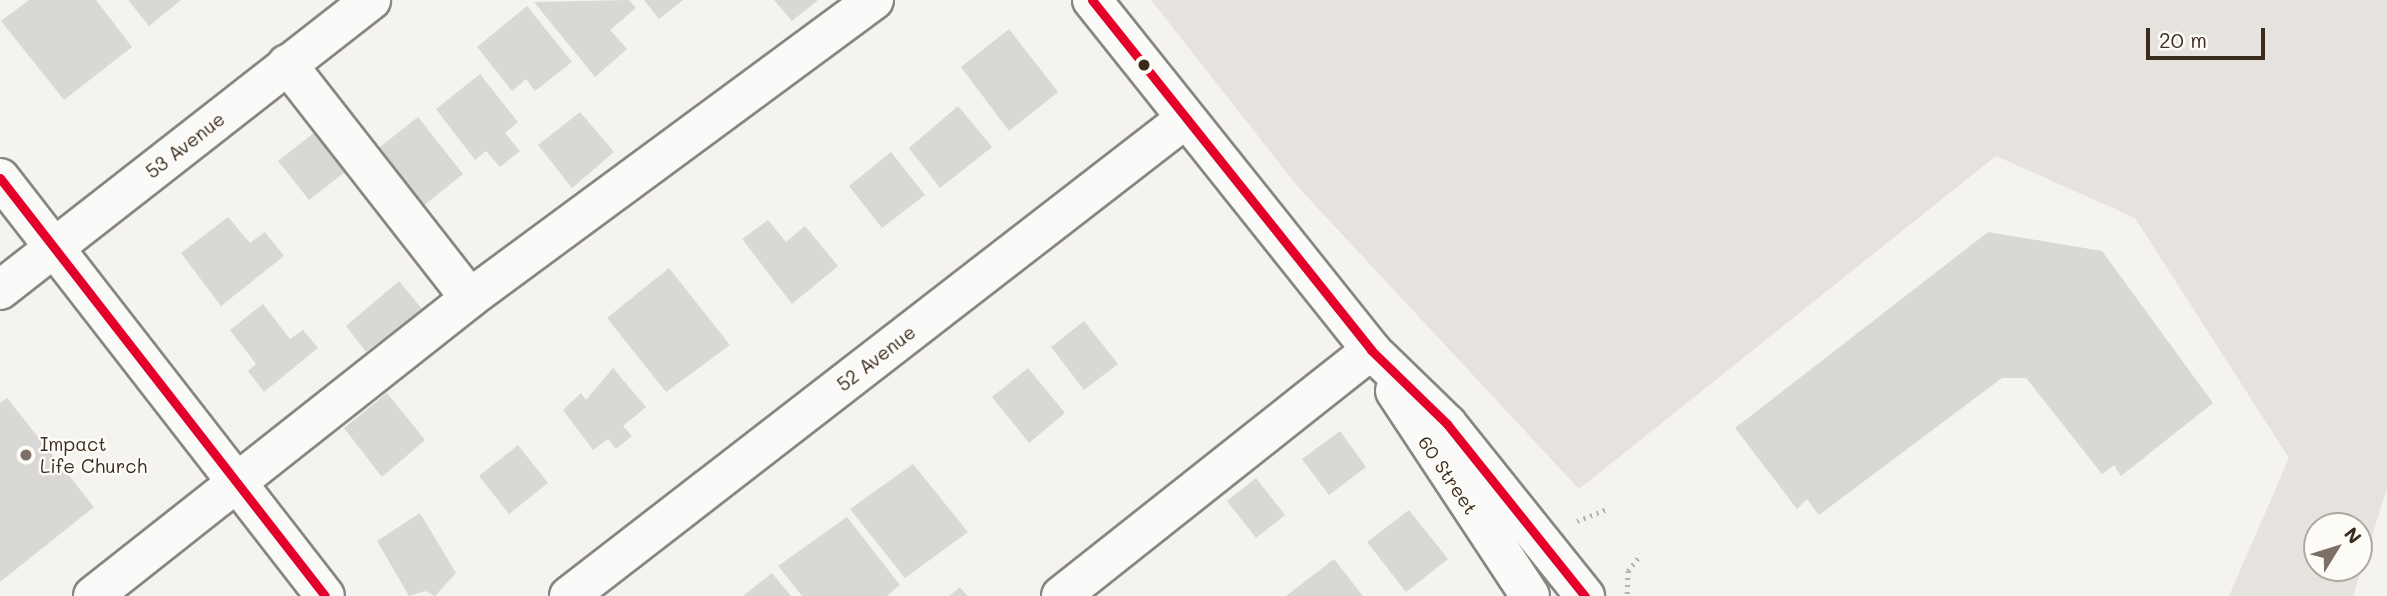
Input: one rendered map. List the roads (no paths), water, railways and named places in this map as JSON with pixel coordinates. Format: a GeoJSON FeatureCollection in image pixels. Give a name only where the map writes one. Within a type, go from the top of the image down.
{"type":"FeatureCollection","features":[{"type":"Feature","properties":{"kind":"street","name":"53 Avenue"},"geometry":{"type":"LineString","coordinates":[[0,290],[371,0]]}},
{"type":"Feature","properties":{"kind":"street"},"geometry":{"type":"LineString","coordinates":[[93,596],[470,298],[874,0]]}},
{"type":"Feature","properties":{"kind":"street","name":"60 Street"},"geometry":{"type":"LineString","coordinates":[[1092,0],[1184,120],[1371,350],[1530,596]]}},
{"type":"Feature","properties":{"kind":"street"},"geometry":{"type":"LineString","coordinates":[[287,64],[470,298]]}},
{"type":"Feature","properties":{"kind":"street","name":"52 Avenue"},"geometry":{"type":"LineString","coordinates":[[569,596],[1184,120]]}},
{"type":"Feature","properties":{"kind":"street"},"geometry":{"type":"LineString","coordinates":[[0,178],[325,596]]}},
{"type":"Feature","properties":{"kind":"street"},"geometry":{"type":"LineString","coordinates":[[1061,596],[1371,350]]}},
{"type":"Feature","properties":{"kind":"street","name":"60 Street"},"geometry":{"type":"LineString","coordinates":[[1371,350],[1447,424],[1571,591]]}},
{"type":"Feature","properties":{"kind":"place","name":"Impact Life Church"},"geometry":{"type":"Point","coordinates":[26,455]}}]}
